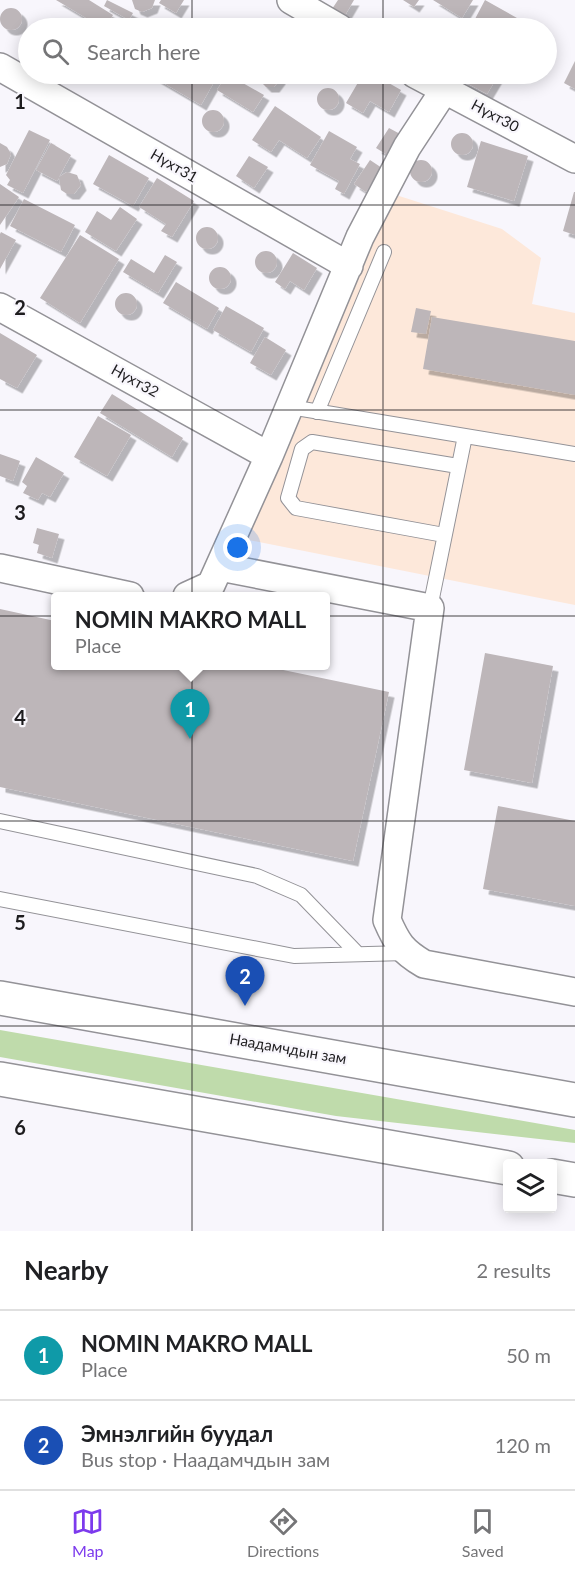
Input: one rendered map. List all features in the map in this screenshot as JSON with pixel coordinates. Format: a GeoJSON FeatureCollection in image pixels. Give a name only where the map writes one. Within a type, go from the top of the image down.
{"type":"FeatureCollection","features":[{"type":"Feature","properties":{"kind":"highway","name":"Наадамчдын зам"},"geometry":{"type":"LineString","coordinates":[[0,998],[575,1100]]}},
{"type":"Feature","properties":{"kind":"highway"},"geometry":{"type":"LineString","coordinates":[[0,1079],[503,1167]]}},
{"type":"Feature","properties":{"kind":"highway"},"geometry":{"type":"LineString","coordinates":[[557,1177],[575,1180]]}},
{"type":"Feature","properties":{"kind":"street"},"geometry":{"type":"LineString","coordinates":[[291,0],[322,18]]}},
{"type":"Feature","properties":{"kind":"street","name":"Нүхт31"},"geometry":{"type":"LineString","coordinates":[[0,67],[18,77]]}},
{"type":"Feature","properties":{"kind":"street","name":"Нүхт31"},"geometry":{"type":"LineString","coordinates":[[30,84],[349,266]]}},
{"type":"Feature","properties":{"kind":"street","name":"Нүхт30"},"geometry":{"type":"LineString","coordinates":[[435,84],[575,159]]}},
{"type":"Feature","properties":{"kind":"street"},"geometry":{"type":"LineString","coordinates":[[197,592],[212,585],[290,407],[360,237],[407,147],[445,89]]}},
{"type":"Feature","properties":{"kind":"street","name":"Нүхт32"},"geometry":{"type":"LineString","coordinates":[[0,307],[269,456]]}},
{"type":"Feature","properties":{"kind":"street"},"geometry":{"type":"LineString","coordinates":[[220,567],[430,608],[387,920],[393,935],[406,953],[424,964],[575,992]]}},
{"type":"Feature","properties":{"kind":"street"},"geometry":{"type":"LineString","coordinates":[[0,568],[108,592]]}},
{"type":"Feature","properties":{"kind":"lane"},"geometry":{"type":"LineString","coordinates":[[317,412],[384,252]]}},
{"type":"Feature","properties":{"kind":"lane"},"geometry":{"type":"LineString","coordinates":[[290,407],[575,454]]}},
{"type":"Feature","properties":{"kind":"lane"},"geometry":{"type":"LineString","coordinates":[[430,608],[465,436]]}},
{"type":"Feature","properties":{"kind":"lane"},"geometry":{"type":"LineString","coordinates":[[444,535],[296,508],[288,498],[302,449],[312,442],[458,466]]}},
{"type":"Feature","properties":{"kind":"lane"},"geometry":{"type":"LineString","coordinates":[[0,821],[257,876],[301,895],[358,954]]}},
{"type":"Feature","properties":{"kind":"lane"},"geometry":{"type":"LineString","coordinates":[[0,899],[294,956],[406,953]]}},
{"type":"Feature","properties":{"kind":"shaded area"},"geometry":{"type":"Polygon","coordinates":[[[393,194],[502,229],[541,258],[532,304],[575,313],[575,605],[244,539],[360,255],[393,194]]]}},
{"type":"Feature","properties":{"kind":"green space"},"geometry":{"type":"Polygon","coordinates":[[[0,1030],[575,1130],[575,1143],[336,1116],[0,1057],[0,1030]]]}},
{"type":"Feature","properties":{"kind":"building"},"geometry":{"type":"Polygon","coordinates":[[[56,0],[89,0],[113,15],[111,18],[86,18],[56,0]]]}},
{"type":"Feature","properties":{"kind":"building"},"geometry":{"type":"Polygon","coordinates":[[[107,0],[133,13],[130,18],[125,18],[104,6],[107,0]]]}},
{"type":"Feature","properties":{"kind":"building"},"geometry":{"type":"Polygon","coordinates":[[[132,0],[155,0],[152,8],[142,12],[135,9],[132,0]]]}},
{"type":"Feature","properties":{"kind":"building"},"geometry":{"type":"Polygon","coordinates":[[[161,0],[184,0],[176,13],[159,3],[161,0]]]}},
{"type":"Feature","properties":{"kind":"building"},"geometry":{"type":"Polygon","coordinates":[[[338,0],[354,0],[344,17],[332,9],[338,0]]]}},
{"type":"Feature","properties":{"kind":"building"},"geometry":{"type":"Polygon","coordinates":[[[403,0],[419,0],[414,7],[403,0]]]}},
{"type":"Feature","properties":{"kind":"building"},"geometry":{"type":"Polygon","coordinates":[[[433,0],[473,0],[462,18],[433,0]]]}},
{"type":"Feature","properties":{"kind":"building"},"geometry":{"type":"Polygon","coordinates":[[[485,0],[517,18],[476,18],[485,0]]]}},
{"type":"Feature","properties":{"kind":"building"},"geometry":{"type":"Polygon","coordinates":[[[11,8],[19,11],[22,18],[18,18],[18,28],[11,30],[3,27],[0,19],[3,11],[11,8]]]}},
{"type":"Feature","properties":{"kind":"building"},"geometry":{"type":"Polygon","coordinates":[[[575,61],[575,89],[564,83],[575,61]]]}},
{"type":"Feature","properties":{"kind":"building"},"geometry":{"type":"Polygon","coordinates":[[[165,84],[213,84],[201,105],[165,84]]]}},
{"type":"Feature","properties":{"kind":"building"},"geometry":{"type":"Polygon","coordinates":[[[221,84],[245,84],[264,95],[253,112],[217,90],[221,84]]]}},
{"type":"Feature","properties":{"kind":"building"},"geometry":{"type":"Polygon","coordinates":[[[263,84],[276,84],[274,87],[266,87],[263,84]]]}},
{"type":"Feature","properties":{"kind":"building"},"geometry":{"type":"Polygon","coordinates":[[[357,84],[390,84],[401,90],[389,112],[370,101],[363,113],[346,103],[357,84]]]}},
{"type":"Feature","properties":{"kind":"building"},"geometry":{"type":"Polygon","coordinates":[[[468,84],[493,84],[487,94],[468,84]]]}},
{"type":"Feature","properties":{"kind":"building"},"geometry":{"type":"Polygon","coordinates":[[[328,88],[336,91],[339,99],[336,107],[328,110],[320,107],[317,99],[320,91],[328,88]]]}},
{"type":"Feature","properties":{"kind":"building"},"geometry":{"type":"Polygon","coordinates":[[[275,106],[321,137],[307,158],[279,140],[271,152],[252,140],[275,106]]]}},
{"type":"Feature","properties":{"kind":"building"},"geometry":{"type":"Polygon","coordinates":[[[213,110],[221,113],[224,121],[221,129],[213,132],[205,129],[202,121],[205,113],[213,110]]]}},
{"type":"Feature","properties":{"kind":"building"},"geometry":{"type":"Polygon","coordinates":[[[389,128],[402,135],[389,156],[376,148],[389,128]]]}},
{"type":"Feature","properties":{"kind":"building"},"geometry":{"type":"Polygon","coordinates":[[[29,130],[50,140],[23,193],[7,185],[10,180],[6,175],[29,130]]]}},
{"type":"Feature","properties":{"kind":"building"},"geometry":{"type":"Polygon","coordinates":[[[329,131],[357,147],[350,159],[360,164],[344,194],[335,189],[339,181],[310,165],[329,131]]]}},
{"type":"Feature","properties":{"kind":"building"},"geometry":{"type":"Polygon","coordinates":[[[462,133],[470,136],[473,144],[470,152],[462,155],[454,152],[451,144],[454,136],[462,133]]]}},
{"type":"Feature","properties":{"kind":"building"},"geometry":{"type":"Polygon","coordinates":[[[481,141],[528,156],[514,201],[467,187],[481,141]]]}},
{"type":"Feature","properties":{"kind":"building"},"geometry":{"type":"Polygon","coordinates":[[[0,143],[7,147],[11,154],[7,164],[0,167],[0,143]]]}},
{"type":"Feature","properties":{"kind":"building"},"geometry":{"type":"Polygon","coordinates":[[[51,143],[71,155],[59,177],[67,172],[77,175],[81,185],[74,194],[67,194],[61,190],[59,178],[57,181],[36,170],[51,143]]]}},
{"type":"Feature","properties":{"kind":"building"},"geometry":{"type":"Polygon","coordinates":[[[109,155],[149,178],[133,206],[93,184],[109,155]]]}},
{"type":"Feature","properties":{"kind":"building"},"geometry":{"type":"Polygon","coordinates":[[[249,156],[268,167],[254,188],[236,176],[249,156]]]}},
{"type":"Feature","properties":{"kind":"building"},"geometry":{"type":"Polygon","coordinates":[[[370,160],[382,168],[366,192],[354,184],[370,160]]]}},
{"type":"Feature","properties":{"kind":"building"},"geometry":{"type":"Polygon","coordinates":[[[421,160],[429,163],[432,171],[429,179],[421,182],[413,179],[410,171],[413,163],[421,160]]]}},
{"type":"Feature","properties":{"kind":"building"},"geometry":{"type":"Polygon","coordinates":[[[157,178],[194,201],[172,237],[161,231],[166,224],[139,207],[157,178]]]}},
{"type":"Feature","properties":{"kind":"building"},"geometry":{"type":"Polygon","coordinates":[[[0,184],[19,197],[0,225],[0,184]]]}},
{"type":"Feature","properties":{"kind":"building"},"geometry":{"type":"Polygon","coordinates":[[[575,192],[575,235],[563,231],[575,192]]]}},
{"type":"Feature","properties":{"kind":"building"},"geometry":{"type":"Polygon","coordinates":[[[24,199],[75,225],[61,252],[10,226],[24,199]]]}},
{"type":"Feature","properties":{"kind":"building"},"geometry":{"type":"Polygon","coordinates":[[[120,207],[137,219],[116,251],[85,232],[97,211],[111,220],[120,207]]]}},
{"type":"Feature","properties":{"kind":"building"},"geometry":{"type":"Polygon","coordinates":[[[207,227],[215,230],[218,238],[215,246],[207,249],[199,246],[196,238],[199,230],[207,227]]]}},
{"type":"Feature","properties":{"kind":"building"},"geometry":{"type":"Polygon","coordinates":[[[1,232],[16,240],[0,269],[0,234],[1,232]]]}},
{"type":"Feature","properties":{"kind":"building"},"geometry":{"type":"Polygon","coordinates":[[[80,235],[119,259],[80,323],[40,298],[80,235]]]}},
{"type":"Feature","properties":{"kind":"building"},"geometry":{"type":"Polygon","coordinates":[[[266,251],[274,254],[277,262],[274,270],[266,273],[258,270],[255,262],[258,254],[266,251]]]}},
{"type":"Feature","properties":{"kind":"building"},"geometry":{"type":"Polygon","coordinates":[[[293,253],[317,268],[304,290],[290,281],[285,289],[275,282],[293,253]]]}},
{"type":"Feature","properties":{"kind":"building"},"geometry":{"type":"Polygon","coordinates":[[[165,255],[177,262],[158,293],[123,272],[131,259],[154,273],[165,255]]]}},
{"type":"Feature","properties":{"kind":"building"},"geometry":{"type":"Polygon","coordinates":[[[220,267],[228,270],[231,278],[228,286],[220,289],[212,286],[209,278],[212,270],[220,267]]]}},
{"type":"Feature","properties":{"kind":"building"},"geometry":{"type":"Polygon","coordinates":[[[176,282],[219,308],[207,329],[163,303],[176,282]]]}},
{"type":"Feature","properties":{"kind":"building"},"geometry":{"type":"Polygon","coordinates":[[[126,293],[134,296],[137,304],[134,312],[126,315],[118,312],[115,304],[118,296],[126,293]]]}},
{"type":"Feature","properties":{"kind":"building"},"geometry":{"type":"Polygon","coordinates":[[[226,306],[264,328],[251,352],[213,330],[226,306]]]}},
{"type":"Feature","properties":{"kind":"building"},"geometry":{"type":"Polygon","coordinates":[[[416,308],[431,311],[426,334],[411,332],[416,308]]]}},
{"type":"Feature","properties":{"kind":"building"},"geometry":{"type":"Polygon","coordinates":[[[432,317],[575,341],[575,395],[423,369],[432,317]]]}},
{"type":"Feature","properties":{"kind":"building"},"geometry":{"type":"Polygon","coordinates":[[[0,333],[37,355],[17,388],[0,379],[0,333]]]}},
{"type":"Feature","properties":{"kind":"building"},"geometry":{"type":"Polygon","coordinates":[[[265,337],[286,350],[271,375],[250,363],[265,337]]]}},
{"type":"Feature","properties":{"kind":"building"},"geometry":{"type":"Polygon","coordinates":[[[112,394],[183,438],[172,457],[100,413],[112,394]]]}},
{"type":"Feature","properties":{"kind":"building"},"geometry":{"type":"Polygon","coordinates":[[[98,416],[131,435],[107,476],[74,457],[98,416]]]}},
{"type":"Feature","properties":{"kind":"building"},"geometry":{"type":"Polygon","coordinates":[[[0,454],[20,461],[13,481],[0,476],[0,454]]]}},
{"type":"Feature","properties":{"kind":"building"},"geometry":{"type":"Polygon","coordinates":[[[36,457],[64,473],[50,497],[42,493],[38,500],[23,493],[27,486],[22,482],[36,457]]]}},
{"type":"Feature","properties":{"kind":"building"},"geometry":{"type":"Polygon","coordinates":[[[37,528],[59,534],[52,558],[37,553],[39,545],[33,543],[37,528]]]}},
{"type":"Feature","properties":{"kind":"building"},"geometry":{"type":"Polygon","coordinates":[[[0,609],[51,620],[51,670],[283,670],[389,692],[353,861],[0,787],[0,609]]]}},
{"type":"Feature","properties":{"kind":"building"},"geometry":{"type":"Polygon","coordinates":[[[485,653],[553,666],[532,783],[464,770],[485,653]]]}},
{"type":"Feature","properties":{"kind":"building"},"geometry":{"type":"Polygon","coordinates":[[[498,806],[575,821],[575,906],[483,889],[498,806]]]}},
{"type":"Feature","properties":{"kind":"place","name":"NOMIN MAKRO MALL"},"geometry":{"type":"Point","coordinates":[190,739]}},
{"type":"Feature","properties":{"kind":"place","name":"Эмнэлгийн буудал"},"geometry":{"type":"Point","coordinates":[245,1006]}}]}
